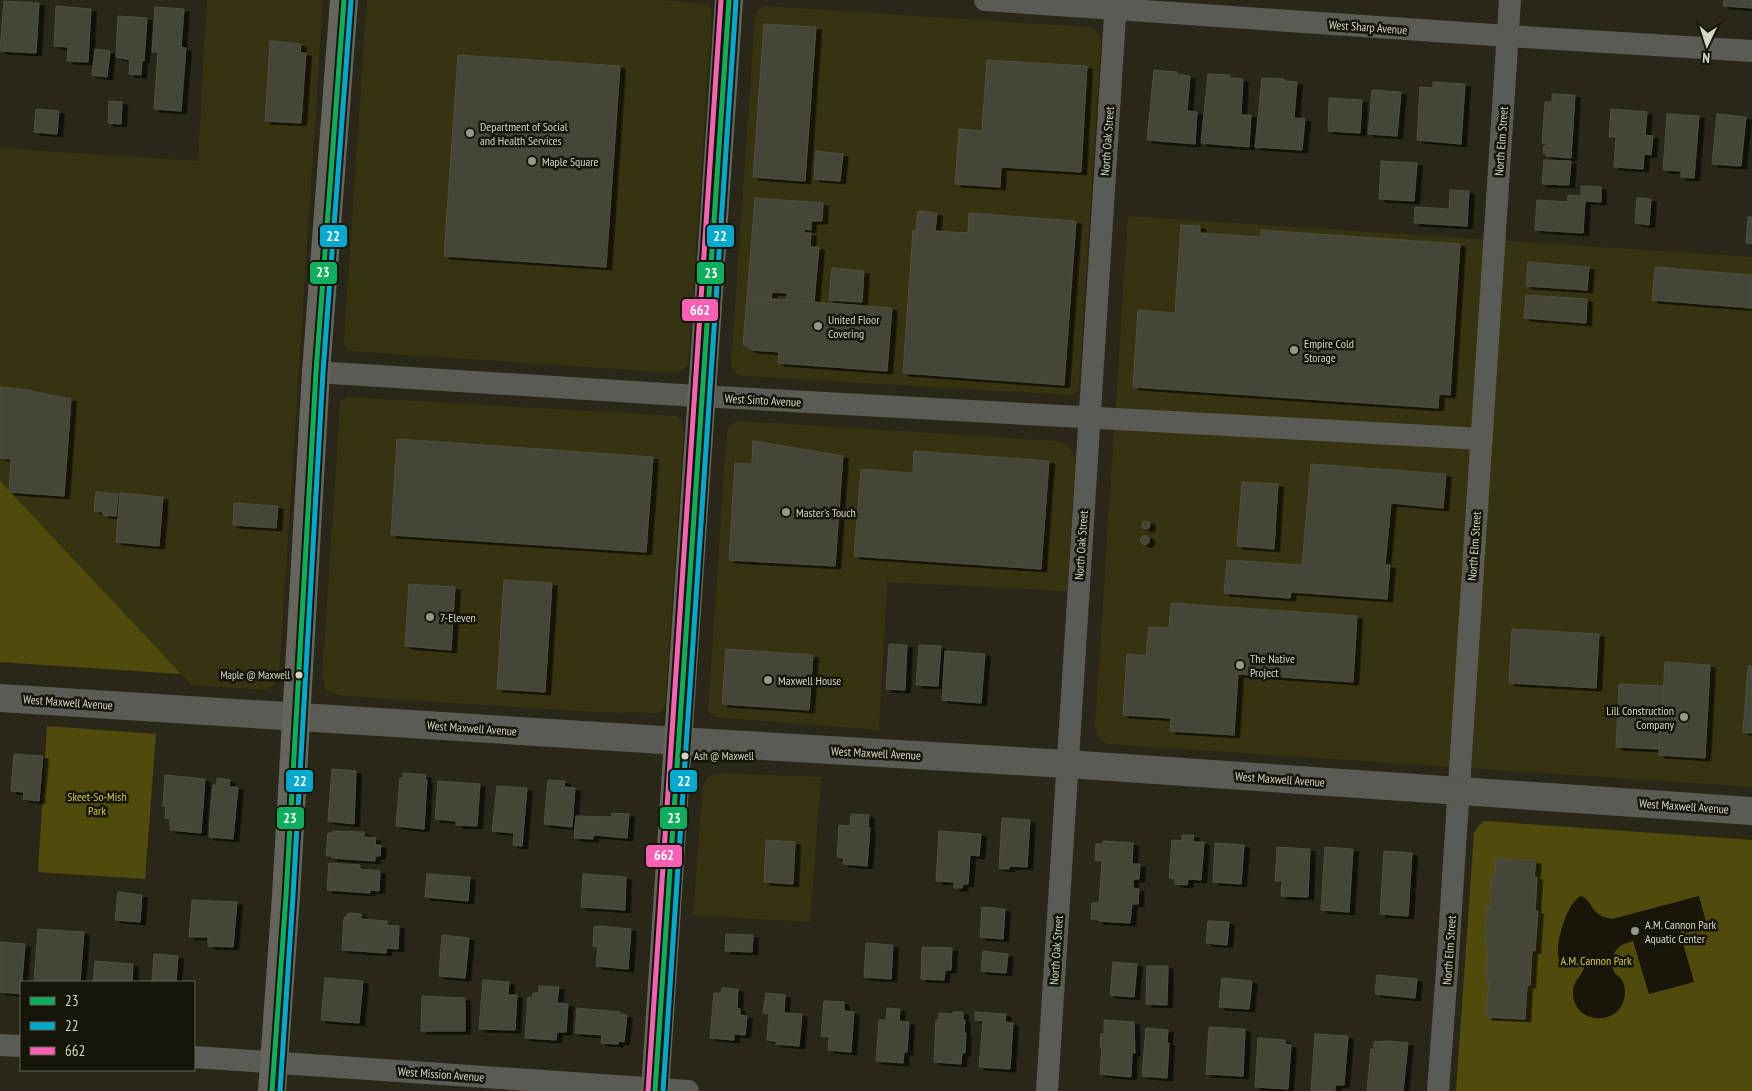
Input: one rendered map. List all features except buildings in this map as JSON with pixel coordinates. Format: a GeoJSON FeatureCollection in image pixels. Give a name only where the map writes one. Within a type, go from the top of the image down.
{"type":"FeatureCollection","features":[{"type":"Feature","properties":{"kind":"main road"},"geometry":{"type":"LineString","coordinates":[[272,1091],[297,717],[316,372],[344,0]]}},
{"type":"Feature","properties":{"kind":"main road"},"geometry":{"type":"LineString","coordinates":[[655,1090],[730,0]]}},
{"type":"Feature","properties":{"kind":"street","name":"West Sharp Avenue"},"geometry":{"type":"LineString","coordinates":[[985,0],[1116,4],[1508,36],[1752,51]]}},
{"type":"Feature","properties":{"kind":"street","name":"North Elm Street"},"geometry":{"type":"LineString","coordinates":[[1438,1091],[1510,0]]}},
{"type":"Feature","properties":{"kind":"street","name":"North Oak Street"},"geometry":{"type":"LineString","coordinates":[[1047,1091],[1116,4]]}},
{"type":"Feature","properties":{"kind":"street","name":"West Sinto Avenue"},"geometry":{"type":"LineString","coordinates":[[316,372],[702,396],[1482,439]]}},
{"type":"Feature","properties":{"kind":"street","name":"West Maxwell Avenue"},"geometry":{"type":"LineString","coordinates":[[0,698],[1068,764],[1752,811]]}},
{"type":"Feature","properties":{"kind":"street"},"geometry":{"type":"LineString","coordinates":[[0,1045],[20,1046]]}},
{"type":"Feature","properties":{"kind":"street","name":"West Mission Avenue"},"geometry":{"type":"LineString","coordinates":[[195,1057],[688,1091]]}},
{"type":"Feature","properties":{"kind":"shaded area"},"geometry":{"type":"Polygon","coordinates":[[[207,0],[323,0],[279,676],[277,682],[267,690],[191,685],[0,481],[0,148],[198,161],[207,0]]]}},
{"type":"Feature","properties":{"kind":"shaded area"},"geometry":{"type":"Polygon","coordinates":[[[367,0],[661,0],[708,4],[712,14],[688,365],[686,368],[677,373],[350,351],[346,348],[344,339],[367,0]]]}},
{"type":"Feature","properties":{"kind":"shaded area"},"geometry":{"type":"Polygon","coordinates":[[[764,6],[1087,27],[1095,30],[1101,41],[1077,393],[1071,395],[744,376],[737,374],[731,364],[755,18],[758,10],[764,6]]]}},
{"type":"Feature","properties":{"kind":"shaded area"},"geometry":{"type":"Polygon","coordinates":[[[1128,216],[1752,257],[1752,787],[1107,744],[1101,740],[1095,726],[1128,216]]]}},
{"type":"Feature","properties":{"kind":"shaded area"},"geometry":{"type":"Polygon","coordinates":[[[347,397],[676,416],[681,420],[684,432],[665,704],[660,713],[596,712],[345,696],[326,690],[322,677],[340,407],[341,402],[347,397]]]}},
{"type":"Feature","properties":{"kind":"shaded area"},"geometry":{"type":"Polygon","coordinates":[[[737,421],[1057,441],[1068,445],[1074,455],[1075,467],[1067,591],[887,582],[879,730],[714,717],[708,710],[727,432],[729,427],[737,421]]]}},
{"type":"Feature","properties":{"kind":"shaded area"},"geometry":{"type":"Polygon","coordinates":[[[718,773],[821,777],[810,922],[693,915],[703,787],[708,777],[718,773]]]}},
{"type":"Feature","properties":{"kind":"shaded area"},"geometry":{"type":"Polygon","coordinates":[[[1581,896],[1586,899],[1598,914],[1612,919],[1699,896],[1706,922],[1701,923],[1702,929],[1685,933],[1684,928],[1679,929],[1694,982],[1649,994],[1633,941],[1629,942],[1619,947],[1612,961],[1614,972],[1622,980],[1625,990],[1624,1001],[1621,1006],[1615,1014],[1603,1018],[1585,1015],[1576,1005],[1573,992],[1574,985],[1584,968],[1579,963],[1567,967],[1560,963],[1558,953],[1559,940],[1568,912],[1574,902],[1581,896]]]}},
{"type":"Feature","properties":{"kind":"green space"},"geometry":{"type":"Polygon","coordinates":[[[0,481],[181,674],[0,662],[0,481]]]}},
{"type":"Feature","properties":{"kind":"green space","name":"Skeet-So-Mish Park"},"geometry":{"type":"Polygon","coordinates":[[[47,726],[156,734],[145,879],[38,872],[47,726]]]}},
{"type":"Feature","properties":{"kind":"green space","name":"A.M. Cannon Park"},"geometry":{"type":"Polygon","coordinates":[[[1485,821],[1752,840],[1752,1091],[1456,1091],[1474,833],[1478,826],[1485,821]]]}},
{"type":"Feature","properties":{"kind":"transit line","name":"23"},"geometry":{"type":"LineString","coordinates":[[272,1091],[286,896],[316,372],[344,0]]}},
{"type":"Feature","properties":{"kind":"transit line","name":"662"},"geometry":{"type":"LineString","coordinates":[[648,1091],[721,0]]}},
{"type":"Feature","properties":{"kind":"transit line","name":"23"},"geometry":{"type":"LineString","coordinates":[[655,1091],[729,0]]}},
{"type":"Feature","properties":{"kind":"transit line","name":"22"},"geometry":{"type":"LineString","coordinates":[[280,1091],[323,372],[351,1]]}},
{"type":"Feature","properties":{"kind":"transit line","name":"22"},"geometry":{"type":"LineString","coordinates":[[663,1091],[736,1]]}},
{"type":"Feature","properties":{"kind":"place","name":"Department of Social and Health Services"},"geometry":{"type":"Point","coordinates":[470,133]}},
{"type":"Feature","properties":{"kind":"place","name":"Maple Square"},"geometry":{"type":"Point","coordinates":[532,161]}},
{"type":"Feature","properties":{"kind":"place","name":"United Floor Covering"},"geometry":{"type":"Point","coordinates":[818,326]}},
{"type":"Feature","properties":{"kind":"place","name":"Empire Cold Storage"},"geometry":{"type":"Point","coordinates":[1294,350]}},
{"type":"Feature","properties":{"kind":"place","name":"Master's Touch"},"geometry":{"type":"Point","coordinates":[786,512]}},
{"type":"Feature","properties":{"kind":"place","name":"7-Eleven"},"geometry":{"type":"Point","coordinates":[430,617]}},
{"type":"Feature","properties":{"kind":"place","name":"The Native Project"},"geometry":{"type":"Point","coordinates":[1240,665]}},
{"type":"Feature","properties":{"kind":"place","name":"Maple @ Maxwell"},"geometry":{"type":"Point","coordinates":[299,675]}},
{"type":"Feature","properties":{"kind":"place","name":"Maxwell House"},"geometry":{"type":"Point","coordinates":[768,680]}},
{"type":"Feature","properties":{"kind":"place","name":"Lill Construction Company"},"geometry":{"type":"Point","coordinates":[1684,717]}},
{"type":"Feature","properties":{"kind":"place","name":"Ash @ Maxwell"},"geometry":{"type":"Point","coordinates":[685,756]}},
{"type":"Feature","properties":{"kind":"place","name":"A.M. Cannon Park Aquatic Center"},"geometry":{"type":"Point","coordinates":[1635,931]}}]}
